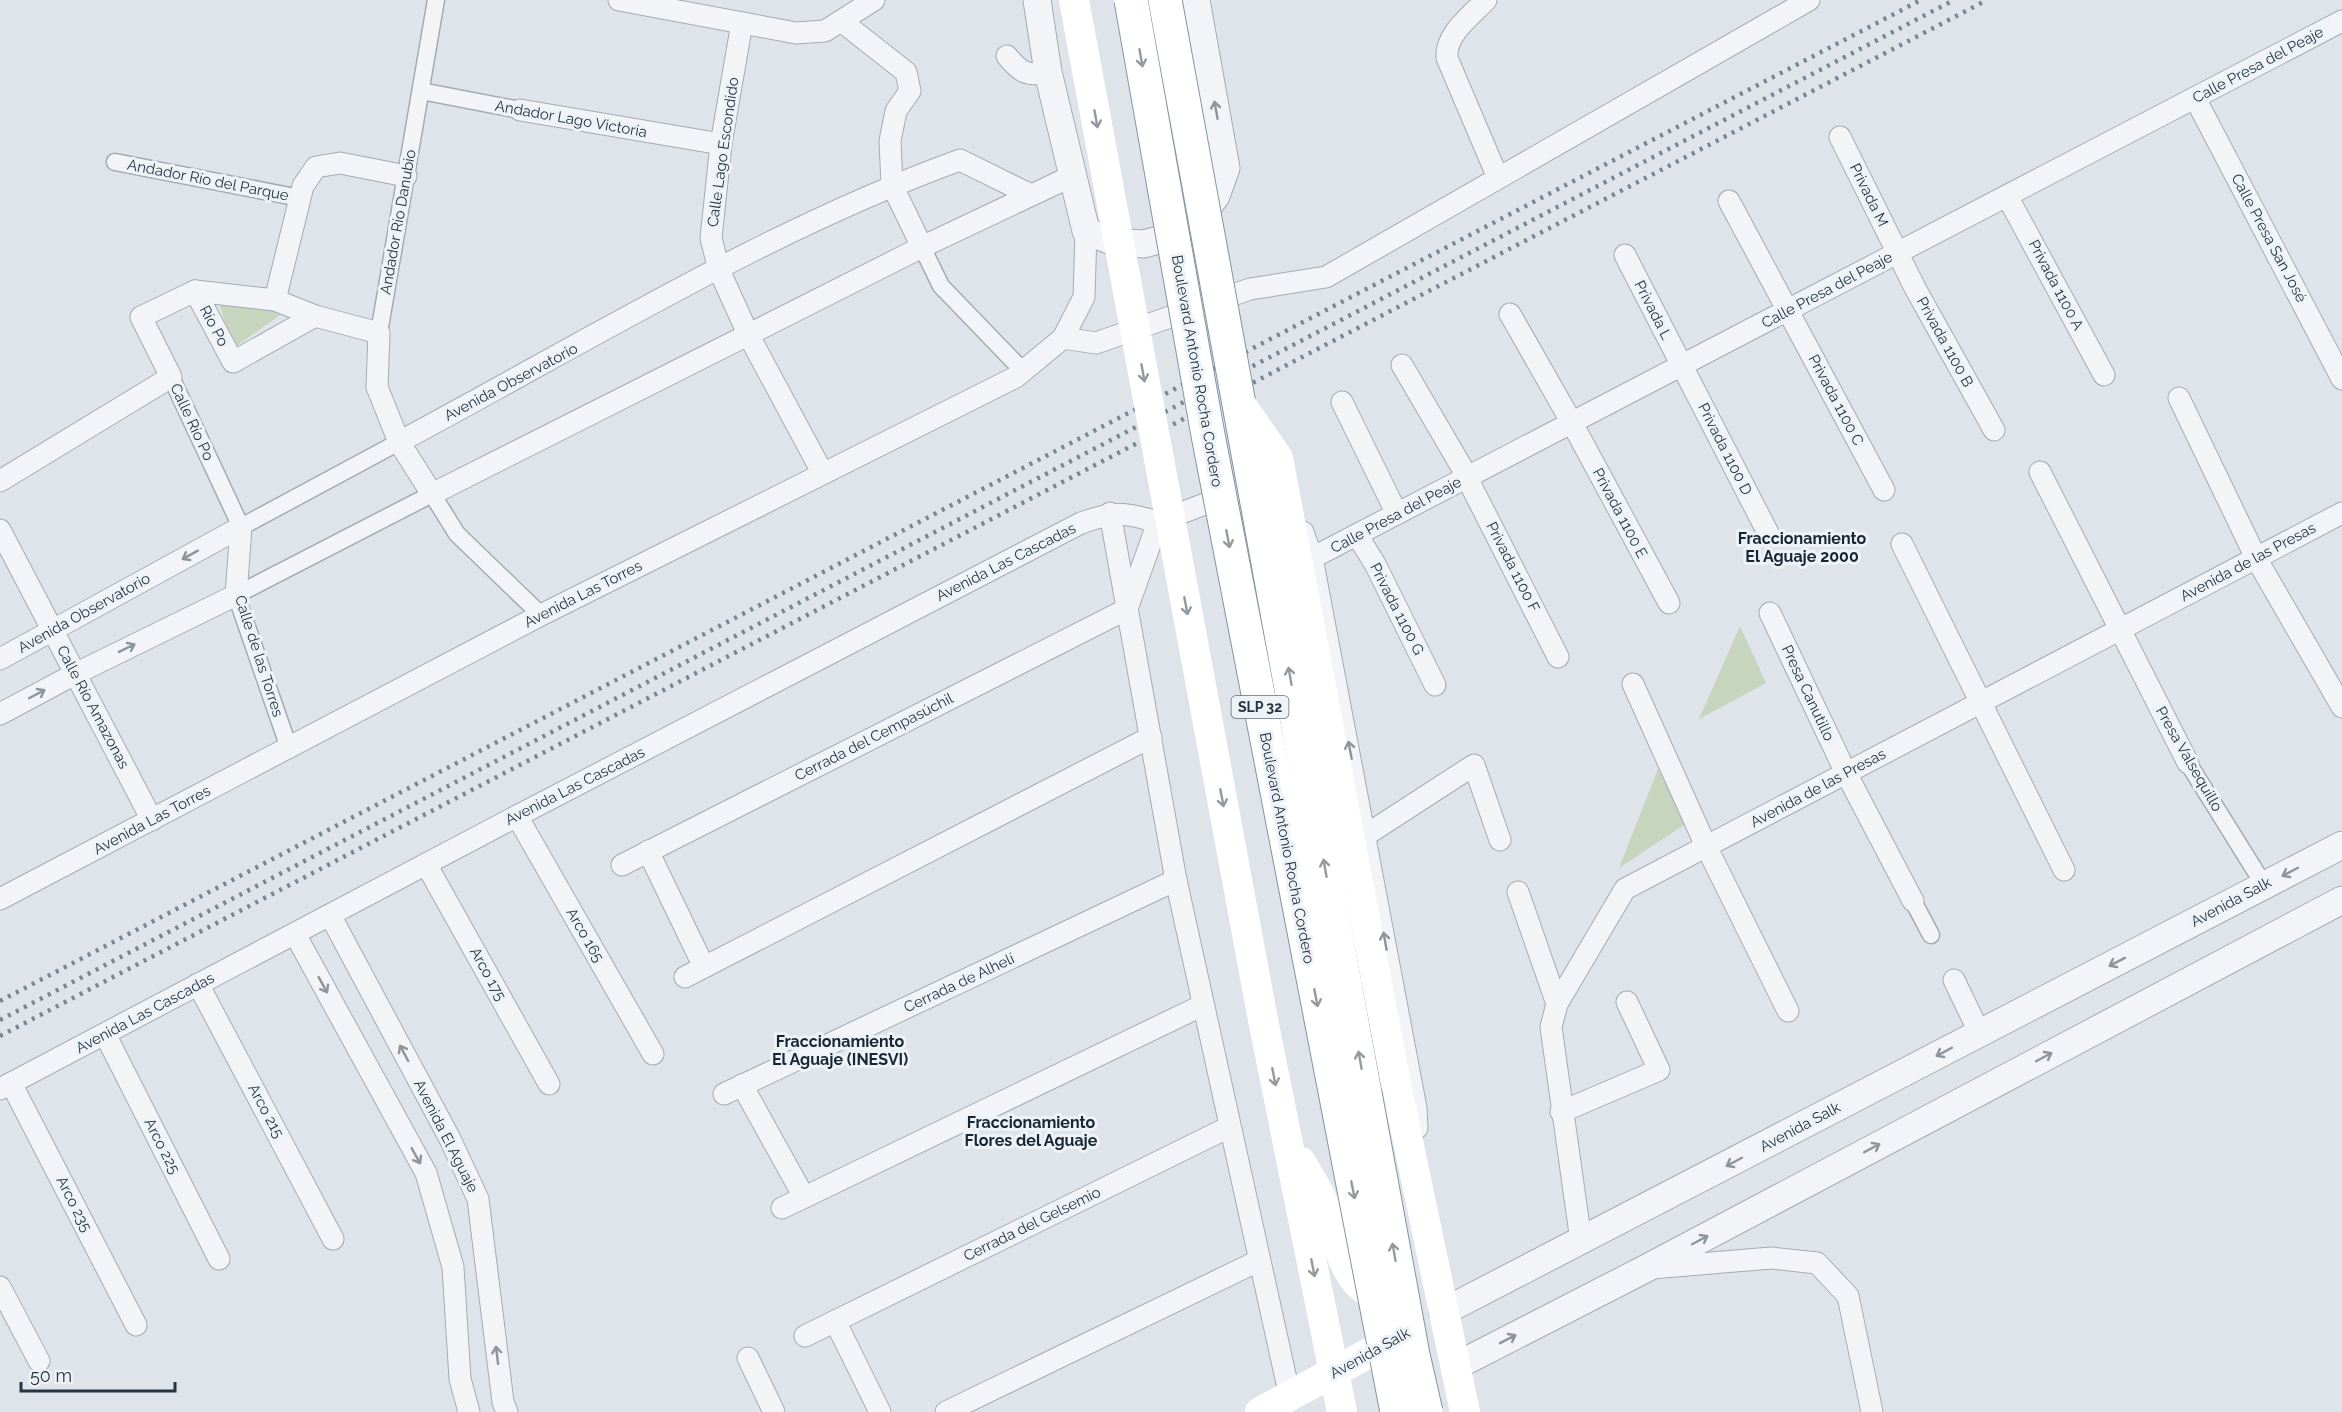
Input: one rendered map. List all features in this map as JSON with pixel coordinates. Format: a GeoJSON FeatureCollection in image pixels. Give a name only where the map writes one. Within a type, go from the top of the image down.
{"type":"FeatureCollection","features":[{"type":"Feature","properties":{"kind":"highway","name":"Boulevard Antonio Rocha Cordero"},"geometry":{"type":"LineString","coordinates":[[1131,0],[1208,435],[1397,1412]]}},
{"type":"Feature","properties":{"kind":"highway","name":"SLP 32"},"geometry":{"type":"LineString","coordinates":[[1165,0],[1409,1332],[1426,1412]]}},
{"type":"Feature","properties":{"kind":"main road"},"geometry":{"type":"LineString","coordinates":[[1074,0],[1263,1020],[1342,1412]]}},
{"type":"Feature","properties":{"kind":"main road"},"geometry":{"type":"LineString","coordinates":[[1240,403],[1278,458],[1396,1084],[1465,1412]]}},
{"type":"Feature","properties":{"kind":"main road"},"geometry":{"type":"LineString","coordinates":[[1286,1135],[1327,1209],[1353,1280],[1365,1291],[1380,1297],[1396,1297],[1410,1291],[1421,1280],[1425,1260],[1426,1230]]}},
{"type":"Feature","properties":{"kind":"main road","name":"Avenida Salk"},"geometry":{"type":"LineString","coordinates":[[1260,1412],[1443,1312]]}},
{"type":"Feature","properties":{"kind":"main road"},"geometry":{"type":"LineString","coordinates":[[1375,1412],[1456,1366]]}},
{"type":"Feature","properties":{"kind":"street","name":"Andador Río Danubio"},"geometry":{"type":"LineString","coordinates":[[432,494],[399,442],[377,387],[379,333],[436,0]]}},
{"type":"Feature","properties":{"kind":"street"},"geometry":{"type":"LineString","coordinates":[[619,0],[796,33],[825,31],[874,0]]}},
{"type":"Feature","properties":{"kind":"street"},"geometry":{"type":"LineString","coordinates":[[1037,0],[1048,72],[1086,231],[1114,242],[1144,244],[1173,236],[1198,220],[1216,196],[1226,168],[1196,0]]}},
{"type":"Feature","properties":{"kind":"street"},"geometry":{"type":"LineString","coordinates":[[1486,0],[1451,38],[1446,48],[1447,58],[1498,178]]}},
{"type":"Feature","properties":{"kind":"street"},"geometry":{"type":"LineString","coordinates":[[1063,338],[1096,343],[1250,289],[1326,277],[1809,0]]}},
{"type":"Feature","properties":{"kind":"street"},"geometry":{"type":"LineString","coordinates":[[841,21],[906,72],[910,92],[897,111],[890,141],[892,185],[941,286],[1023,371]]}},
{"type":"Feature","properties":{"kind":"street","name":"Calle Lago Escondido"},"geometry":{"type":"LineString","coordinates":[[742,22],[722,144],[711,238],[719,270],[749,336],[822,472]]}},
{"type":"Feature","properties":{"kind":"street","name":"Calle Presa del Peaje"},"geometry":{"type":"LineString","coordinates":[[1312,558],[2341,23]]}},
{"type":"Feature","properties":{"kind":"street"},"geometry":{"type":"LineString","coordinates":[[1007,56],[1023,73],[1032,76],[1048,72]]}},
{"type":"Feature","properties":{"kind":"street","name":"Andador Lago Victoria"},"geometry":{"type":"LineString","coordinates":[[421,90],[520,110],[722,144]]}},
{"type":"Feature","properties":{"kind":"street","name":"Calle Presa San José"},"geometry":{"type":"LineString","coordinates":[[2195,98],[2342,379]]}},
{"type":"Feature","properties":{"kind":"street","name":"Privada M"},"geometry":{"type":"LineString","coordinates":[[1840,137],[1897,253]]}},
{"type":"Feature","properties":{"kind":"street","name":"Avenida Observatorio"},"geometry":{"type":"LineString","coordinates":[[0,659],[719,270],[892,185],[960,160],[1031,195]]}},
{"type":"Feature","properties":{"kind":"street","name":"Andador Río del Parque"},"geometry":{"type":"LineString","coordinates":[[115,162],[300,198]]}},
{"type":"Feature","properties":{"kind":"street"},"geometry":{"type":"LineString","coordinates":[[275,300],[303,186],[316,167],[340,163],[406,176]]}},
{"type":"Feature","properties":{"kind":"street"},"geometry":{"type":"LineString","coordinates":[[0,714],[75,674],[749,336],[922,246],[1072,176]]}},
{"type":"Feature","properties":{"kind":"street","name":"Privada 1100 A"},"geometry":{"type":"LineString","coordinates":[[2007,196],[2104,375]]}},
{"type":"Feature","properties":{"kind":"street"},"geometry":{"type":"LineString","coordinates":[[1729,201],[1788,310]]}},
{"type":"Feature","properties":{"kind":"street","name":"Avenida Las Torres"},"geometry":{"type":"LineString","coordinates":[[0,899],[541,615],[1023,371],[1063,338],[1084,297],[1086,231]]}},
{"type":"Feature","properties":{"kind":"street","name":"Privada 1100 B"},"geometry":{"type":"LineString","coordinates":[[1897,253],[1994,430]]}},
{"type":"Feature","properties":{"kind":"street","name":"Privada L"},"geometry":{"type":"LineString","coordinates":[[1625,255],[1682,366]]}},
{"type":"Feature","properties":{"kind":"street"},"geometry":{"type":"LineString","coordinates":[[195,291],[275,300],[315,316],[379,333]]}},
{"type":"Feature","properties":{"kind":"street","name":"Río Po"},"geometry":{"type":"LineString","coordinates":[[141,317],[195,291],[233,362],[315,316]]}},
{"type":"Feature","properties":{"kind":"street","name":"Privada 1100 C"},"geometry":{"type":"LineString","coordinates":[[1788,310],[1884,490]]}},
{"type":"Feature","properties":{"kind":"street","name":"Privada 1100 E"},"geometry":{"type":"LineString","coordinates":[[1510,314],[1669,603]]}},
{"type":"Feature","properties":{"kind":"street","name":"Calle Río Po"},"geometry":{"type":"LineString","coordinates":[[141,317],[241,527]]}},
{"type":"Feature","properties":{"kind":"street","name":"Privada 1100 F"},"geometry":{"type":"LineString","coordinates":[[1402,365],[1467,478],[1558,657]]}},
{"type":"Feature","properties":{"kind":"street","name":"Privada 1100 D"},"geometry":{"type":"LineString","coordinates":[[1682,366],[1768,533]]}},
{"type":"Feature","properties":{"kind":"street"},"geometry":{"type":"LineString","coordinates":[[0,481],[171,377]]}},
{"type":"Feature","properties":{"kind":"street"},"geometry":{"type":"LineString","coordinates":[[2179,398],[2256,558],[2342,707]]}},
{"type":"Feature","properties":{"kind":"street"},"geometry":{"type":"LineString","coordinates":[[1342,402],[1397,514]]}},
{"type":"Feature","properties":{"kind":"street","name":"Presa Valsequillo"},"geometry":{"type":"LineString","coordinates":[[2040,472],[2188,763],[2264,885]]}},
{"type":"Feature","properties":{"kind":"street"},"geometry":{"type":"LineString","coordinates":[[1127,609],[1158,522],[1253,488],[1276,492],[1296,511],[1312,558],[1416,1108],[1417,1186]]}},
{"type":"Feature","properties":{"kind":"street"},"geometry":{"type":"LineString","coordinates":[[432,494],[457,534],[541,615]]}},
{"type":"Feature","properties":{"kind":"street"},"geometry":{"type":"LineString","coordinates":[[1110,513],[1176,880],[1258,1261],[1290,1397]]}},
{"type":"Feature","properties":{"kind":"street","name":"Avenida Las Cascadas"},"geometry":{"type":"LineString","coordinates":[[6,1086],[517,816],[1081,523],[1110,513],[1129,514],[1158,522]]}},
{"type":"Feature","properties":{"kind":"street","name":"Avenida de las Presas"},"geometry":{"type":"LineString","coordinates":[[1581,1241],[1561,1112],[1551,1027],[1557,1004],[1625,889],[2342,513]]}},
{"type":"Feature","properties":{"kind":"street","name":"Calle de las Torres"},"geometry":{"type":"LineString","coordinates":[[241,527],[236,595],[289,748]]}},
{"type":"Feature","properties":{"kind":"street","name":"Calle Río Amazonas"},"geometry":{"type":"LineString","coordinates":[[1,534],[152,820]]}},
{"type":"Feature","properties":{"kind":"street","name":"Privada 1100 G"},"geometry":{"type":"LineString","coordinates":[[1357,535],[1375,564],[1435,684]]}},
{"type":"Feature","properties":{"kind":"street"},"geometry":{"type":"LineString","coordinates":[[1902,544],[2064,870]]}},
{"type":"Feature","properties":{"kind":"street","name":"Cerrada del Cempasúchil"},"geometry":{"type":"LineString","coordinates":[[622,865],[1127,609]]}},
{"type":"Feature","properties":{"kind":"street","name":"Presa Canutillo"},"geometry":{"type":"LineString","coordinates":[[1770,614],[1846,773],[1913,901]]}},
{"type":"Feature","properties":{"kind":"street"},"geometry":{"type":"LineString","coordinates":[[1633,684],[1706,846],[1788,1011]]}},
{"type":"Feature","properties":{"kind":"street"},"geometry":{"type":"LineString","coordinates":[[685,977],[1151,737]]}},
{"type":"Feature","properties":{"kind":"street"},"geometry":{"type":"LineString","coordinates":[[1366,835],[1474,765],[1500,840]]}},
{"type":"Feature","properties":{"kind":"street","name":"Arco 165"},"geometry":{"type":"LineString","coordinates":[[517,816],[653,1054]]}},
{"type":"Feature","properties":{"kind":"street","name":"Avenida Salk"},"geometry":{"type":"LineString","coordinates":[[1443,1312],[2342,845]]}},
{"type":"Feature","properties":{"kind":"street"},"geometry":{"type":"LineString","coordinates":[[648,851],[704,967]]}},
{"type":"Feature","properties":{"kind":"street","name":"Arco 175"},"geometry":{"type":"LineString","coordinates":[[426,864],[549,1084]]}},
{"type":"Feature","properties":{"kind":"street","name":"Cerrada de Alhelí"},"geometry":{"type":"LineString","coordinates":[[804,1197],[733,1090],[1176,880]]}},
{"type":"Feature","properties":{"kind":"street"},"geometry":{"type":"LineString","coordinates":[[1518,892],[1557,1004]]}},
{"type":"Feature","properties":{"kind":"street"},"geometry":{"type":"LineString","coordinates":[[1456,1366],[1645,1269],[2342,900]]}},
{"type":"Feature","properties":{"kind":"street"},"geometry":{"type":"LineString","coordinates":[[1913,901],[1931,935]]}},
{"type":"Feature","properties":{"kind":"street","name":"Avenida El Aguaje"},"geometry":{"type":"LineString","coordinates":[[330,915],[450,1139],[478,1199],[503,1402],[507,1412]]}},
{"type":"Feature","properties":{"kind":"street"},"geometry":{"type":"LineString","coordinates":[[295,934],[426,1173],[453,1267],[460,1379],[469,1412]]}},
{"type":"Feature","properties":{"kind":"street"},"geometry":{"type":"LineString","coordinates":[[1954,980],[1980,1034]]}},
{"type":"Feature","properties":{"kind":"street","name":"Arco 215"},"geometry":{"type":"LineString","coordinates":[[198,984],[333,1239]]}},
{"type":"Feature","properties":{"kind":"street"},"geometry":{"type":"LineString","coordinates":[[1561,1112],[1659,1070],[1627,1002]]}},
{"type":"Feature","properties":{"kind":"street"},"geometry":{"type":"LineString","coordinates":[[782,1208],[1203,1005]]}},
{"type":"Feature","properties":{"kind":"street","name":"Arco 225"},"geometry":{"type":"LineString","coordinates":[[105,1034],[219,1259]]}},
{"type":"Feature","properties":{"kind":"street","name":"Arco 235"},"geometry":{"type":"LineString","coordinates":[[6,1086],[136,1325]]}},
{"type":"Feature","properties":{"kind":"street","name":"Cerrada del Gelsemio"},"geometry":{"type":"LineString","coordinates":[[805,1336],[1229,1127]]}},
{"type":"Feature","properties":{"kind":"street"},"geometry":{"type":"LineString","coordinates":[[1645,1269],[1771,1258],[1817,1263],[1848,1296],[1872,1412]]}},
{"type":"Feature","properties":{"kind":"street"},"geometry":{"type":"LineString","coordinates":[[946,1412],[1258,1261]]}},
{"type":"Feature","properties":{"kind":"street"},"geometry":{"type":"LineString","coordinates":[[0,1287],[39,1361]]}},
{"type":"Feature","properties":{"kind":"street"},"geometry":{"type":"LineString","coordinates":[[835,1321],[880,1412]]}},
{"type":"Feature","properties":{"kind":"street"},"geometry":{"type":"LineString","coordinates":[[748,1358],[774,1412]]}},
{"type":"Feature","properties":{"kind":"green space"},"geometry":{"type":"Polygon","coordinates":[[[218,298],[290,308],[232,349],[218,298]]]}},
{"type":"Feature","properties":{"kind":"green space"},"geometry":{"type":"Polygon","coordinates":[[[1740,626],[1766,683],[1699,719],[1740,626]]]}},
{"type":"Feature","properties":{"kind":"green space"},"geometry":{"type":"Polygon","coordinates":[[[1658,769],[1690,821],[1619,868],[1658,769]]]}},
{"type":"Feature","properties":{"kind":"railway"},"geometry":{"type":"LineString","coordinates":[[0,1001],[1921,0]]}},
{"type":"Feature","properties":{"kind":"railway"},"geometry":{"type":"LineString","coordinates":[[0,1020],[1954,0]]}},
{"type":"Feature","properties":{"kind":"railway"},"geometry":{"type":"LineString","coordinates":[[0,1036],[1987,0]]}},
{"type":"Feature","properties":{"kind":"district","name":"Fraccionamiento El Aguaje 2000"},"geometry":{"type":"Point","coordinates":[1802,547]}},
{"type":"Feature","properties":{"kind":"district","name":"Fraccionamiento El Aguaje (INESVI)"},"geometry":{"type":"Point","coordinates":[840,1050]}},
{"type":"Feature","properties":{"kind":"district","name":"Fraccionamiento Flores del Aguaje"},"geometry":{"type":"Point","coordinates":[1031,1131]}}]}
